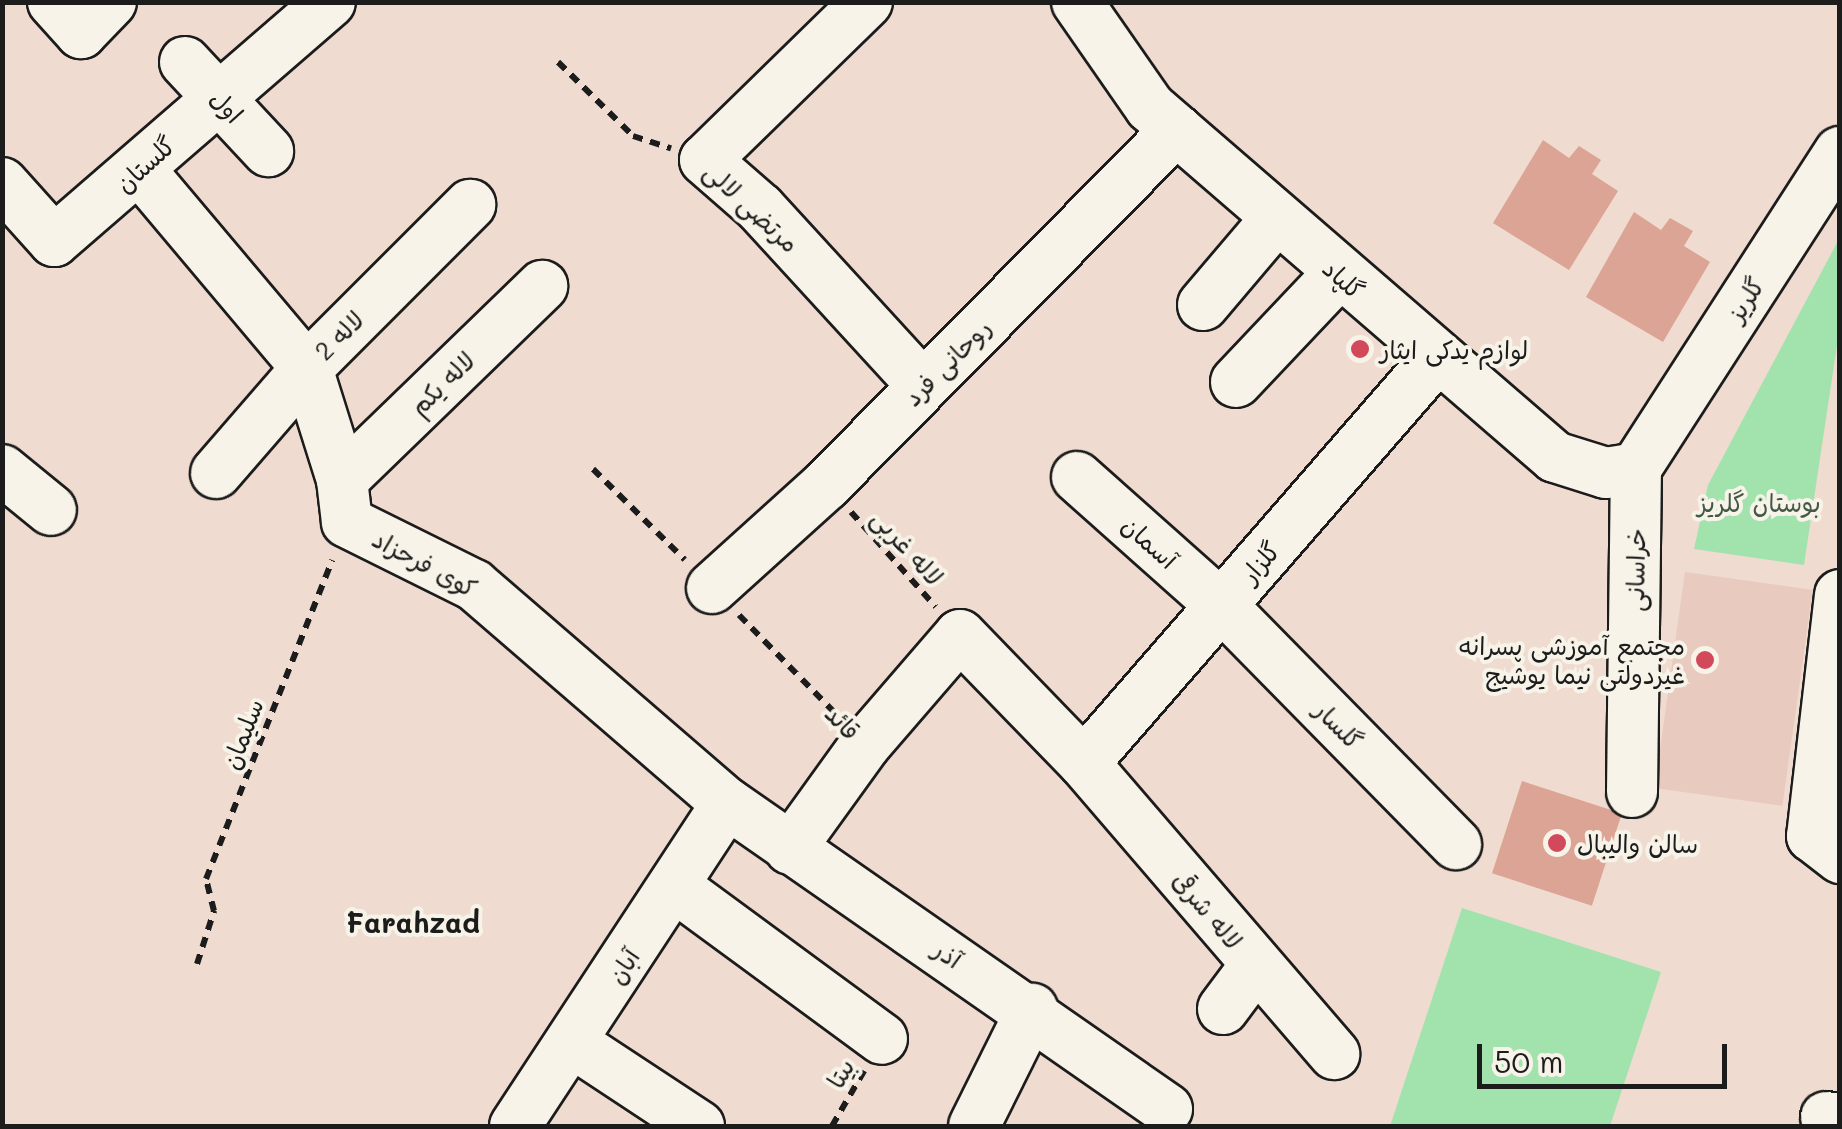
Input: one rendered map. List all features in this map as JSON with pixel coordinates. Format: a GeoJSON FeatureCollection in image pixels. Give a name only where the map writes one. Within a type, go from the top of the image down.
{"type":"FeatureCollection","features":[{"type":"Feature","properties":{"kind":"street","name":"گلستان"},"geometry":{"type":"LineString","coordinates":[[2,183],[54,241],[140,170],[202,80],[279,18],[330,2]]}},
{"type":"Feature","properties":{"kind":"street"},"geometry":{"type":"LineString","coordinates":[[705,160],[868,2]]}},
{"type":"Feature","properties":{"kind":"street","name":"گلپاد"},"geometry":{"type":"LineString","coordinates":[[1077,2],[1150,107],[1435,360],[1555,457],[1606,473],[1644,457]]}},
{"type":"Feature","properties":{"kind":"street","name":"اول"},"geometry":{"type":"LineString","coordinates":[[202,80],[268,151]]}},
{"type":"Feature","properties":{"kind":"street","name":"روحانی فرد"},"geometry":{"type":"LineString","coordinates":[[712,588],[826,486],[1176,130]]}},
{"type":"Feature","properties":{"kind":"street","name":"گلریز"},"geometry":{"type":"LineString","coordinates":[[1644,457],[1840,152]]}},
{"type":"Feature","properties":{"kind":"street","name":"مرتضی لالی"},"geometry":{"type":"LineString","coordinates":[[705,160],[760,208],[923,386]]}},
{"type":"Feature","properties":{"kind":"street"},"geometry":{"type":"LineString","coordinates":[[140,170],[307,368],[344,501]]}},
{"type":"Feature","properties":{"kind":"street","name":"لاله 2"},"geometry":{"type":"LineString","coordinates":[[216,473],[307,368],[470,205]]}},
{"type":"Feature","properties":{"kind":"street"},"geometry":{"type":"LineString","coordinates":[[1203,305],[1276,219]]}},
{"type":"Feature","properties":{"kind":"street"},"geometry":{"type":"LineString","coordinates":[[1236,382],[1338,274]]}},
{"type":"Feature","properties":{"kind":"street","name":"لاله یکم"},"geometry":{"type":"LineString","coordinates":[[344,501],[542,286]]}},
{"type":"Feature","properties":{"kind":"street","name":"گلزار"},"geometry":{"type":"LineString","coordinates":[[1084,762],[1435,360]]}},
{"type":"Feature","properties":{"kind":"street","name":"خراسانی"},"geometry":{"type":"LineString","coordinates":[[1632,792],[1644,457]]}},
{"type":"Feature","properties":{"kind":"street"},"geometry":{"type":"LineString","coordinates":[[2,470],[51,510]]}},
{"type":"Feature","properties":{"kind":"street","name":"آسمان"},"geometry":{"type":"LineString","coordinates":[[1078,477],[1222,606]]}},
{"type":"Feature","properties":{"kind":"street","name":"کوی فرحزاد"},"geometry":{"type":"LineString","coordinates":[[344,501],[474,585],[727,803]]}},
{"type":"Feature","properties":{"kind":"street"},"geometry":{"type":"LineString","coordinates":[[1836,858],[1812,836],[1840,595]]}},
{"type":"Feature","properties":{"kind":"street","name":"گلسار"},"geometry":{"type":"LineString","coordinates":[[1222,606],[1456,844]]}},
{"type":"Feature","properties":{"kind":"street"},"geometry":{"type":"LineString","coordinates":[[960,635],[1084,762]]}},
{"type":"Feature","properties":{"kind":"street","name":"قائد"},"geometry":{"type":"LineString","coordinates":[[865,745],[960,635]]}},
{"type":"Feature","properties":{"kind":"street"},"geometry":{"type":"LineString","coordinates":[[790,849],[865,745]]}},
{"type":"Feature","properties":{"kind":"street","name":"لاله شرقی"},"geometry":{"type":"LineString","coordinates":[[1084,762],[1334,1054]]}},
{"type":"Feature","properties":{"kind":"street","name":"آذر"},"geometry":{"type":"LineString","coordinates":[[727,803],[1032,1009],[1166,1108]]}},
{"type":"Feature","properties":{"kind":"street","name":"آبان"},"geometry":{"type":"LineString","coordinates":[[515,1126],[574,1043],[727,803]]}},
{"type":"Feature","properties":{"kind":"street"},"geometry":{"type":"LineString","coordinates":[[674,886],[882,1038]]}},
{"type":"Feature","properties":{"kind":"street"},"geometry":{"type":"LineString","coordinates":[[1223,1009],[1255,966]]}},
{"type":"Feature","properties":{"kind":"street"},"geometry":{"type":"LineString","coordinates":[[974,1126],[1032,1009]]}},
{"type":"Feature","properties":{"kind":"street"},"geometry":{"type":"LineString","coordinates":[[574,1043],[667,1118]]}},
{"type":"Feature","properties":{"kind":"path","name":"مرتضی لالی"},"geometry":{"type":"LineString","coordinates":[[558,62],[633,136],[705,160]]}},
{"type":"Feature","properties":{"kind":"path","name":"قائد"},"geometry":{"type":"LineString","coordinates":[[593,470],[865,745]]}},
{"type":"Feature","properties":{"kind":"path","name":"لاله غربی"},"geometry":{"type":"LineString","coordinates":[[826,486],[960,635]]}},
{"type":"Feature","properties":{"kind":"path","name":"سلیمان"},"geometry":{"type":"LineString","coordinates":[[197,964],[214,911],[206,879],[344,501]]}},
{"type":"Feature","properties":{"kind":"path","name":"بیتا"},"geometry":{"type":"LineString","coordinates":[[832,1126],[882,1038]]}},
{"type":"Feature","properties":{"kind":"shaded area"},"geometry":{"type":"Polygon","coordinates":[[[1685,572],[1813,590],[1782,806],[1655,788],[1685,572]]]}},
{"type":"Feature","properties":{"kind":"green space","name":"بوستان گلریز"},"geometry":{"type":"Polygon","coordinates":[[[1839,239],[1839,332],[1804,565],[1694,549],[1708,485],[1839,239]]]}},
{"type":"Feature","properties":{"kind":"green space"},"geometry":{"type":"Polygon","coordinates":[[[1462,908],[1661,972],[1610,1126],[1390,1126],[1462,908]]]}},
{"type":"Feature","properties":{"kind":"building"},"geometry":{"type":"Polygon","coordinates":[[[1543,140],[1569,158],[1579,146],[1601,160],[1592,174],[1618,191],[1569,270],[1493,223],[1543,140]]]}},
{"type":"Feature","properties":{"kind":"building"},"geometry":{"type":"Polygon","coordinates":[[[1634,212],[1661,230],[1670,218],[1693,231],[1684,246],[1710,262],[1663,342],[1586,297],[1634,212]]]}},
{"type":"Feature","properties":{"kind":"building","name":"سالن والیبال"},"geometry":{"type":"Polygon","coordinates":[[[1522,781],[1622,813],[1592,906],[1492,873],[1522,781]]]}},
{"type":"Feature","properties":{"kind":"place","name":"لوازم یدکی ایثار"},"geometry":{"type":"Point","coordinates":[1360,349]}},
{"type":"Feature","properties":{"kind":"place","name":"مجتمع آموزشی پسرانه غیردولتی نیما یوشیج"},"geometry":{"type":"Point","coordinates":[1705,660]}},
{"type":"Feature","properties":{"kind":"place","name":"سالن والیبال"},"geometry":{"type":"Point","coordinates":[1557,843]}},
{"type":"Feature","properties":{"kind":"district","name":"Farahzad"},"geometry":{"type":"Point","coordinates":[413,922]}}]}
